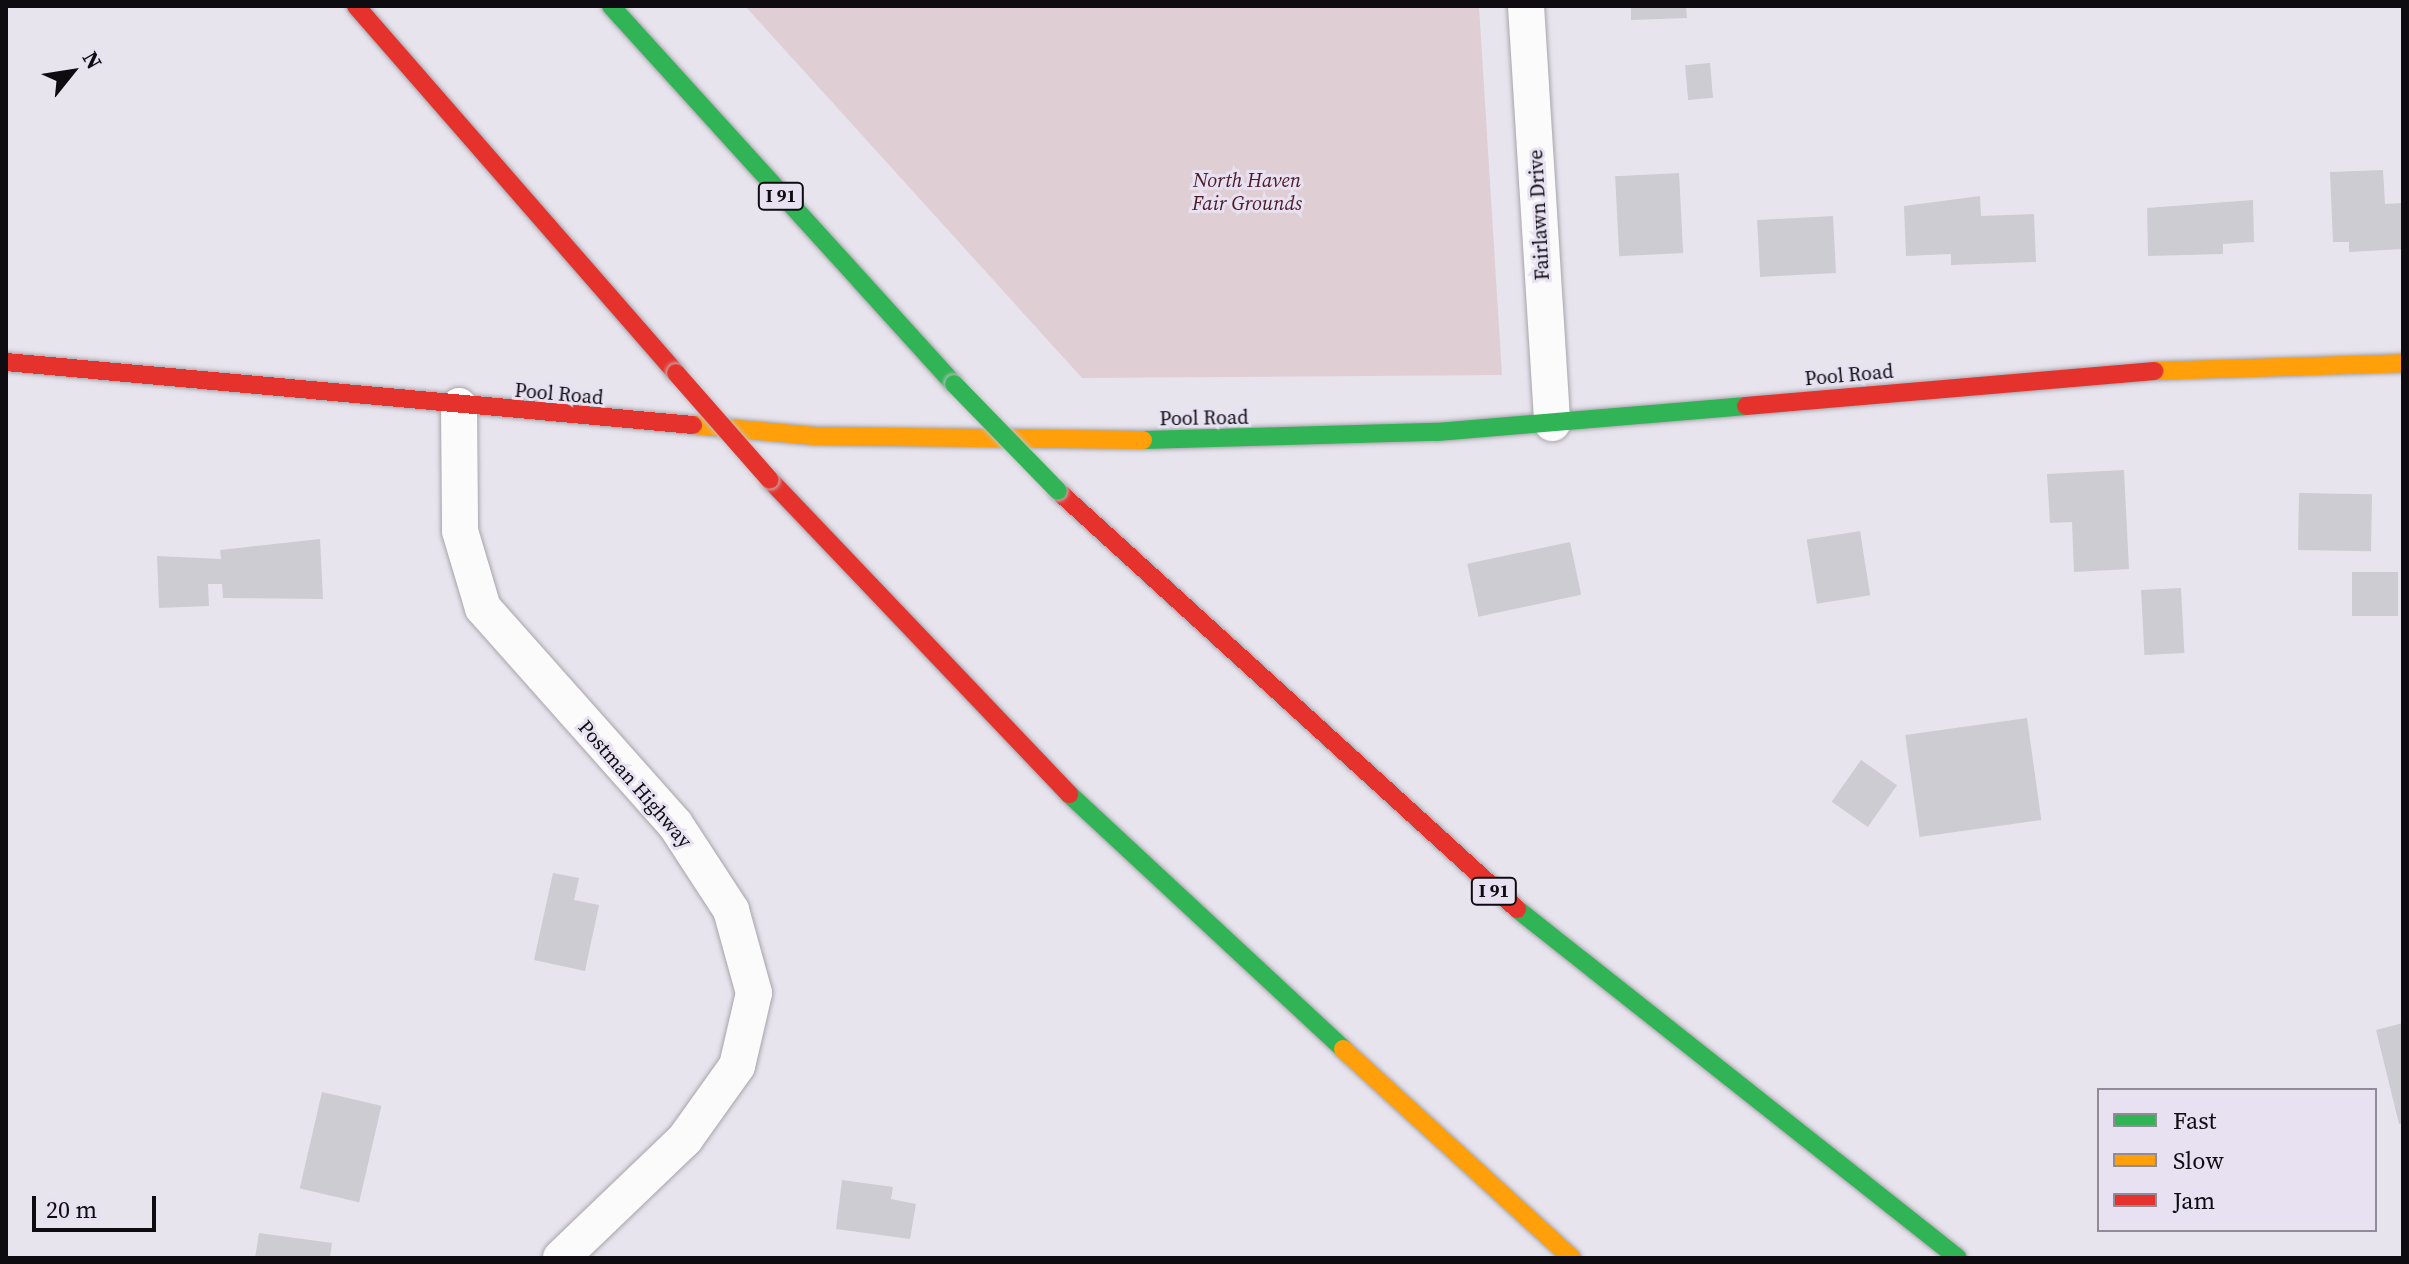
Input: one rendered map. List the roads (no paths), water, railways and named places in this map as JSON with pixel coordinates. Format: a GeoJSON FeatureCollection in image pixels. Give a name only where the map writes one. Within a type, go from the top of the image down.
{"type":"FeatureCollection","features":[{"type":"Feature","properties":{"kind":"main road"},"geometry":{"type":"LineString","coordinates":[[356,6],[882,605],[1149,874],[1572,1258]]}},
{"type":"Feature","properties":{"kind":"main road","name":"I 91"},"geometry":{"type":"LineString","coordinates":[[611,6],[954,384],[1058,491],[1309,727],[1569,955],[1958,1258]]}},
{"type":"Feature","properties":{"kind":"main road","name":"Pool Road"},"geometry":{"type":"LineString","coordinates":[[6,362],[459,406],[896,439],[1279,439],[1552,423],[2207,367],[2403,363]]}},
{"type":"Feature","properties":{"kind":"street","name":"Fairlawn Drive"},"geometry":{"type":"LineString","coordinates":[[1526,6],[1552,423]]}},
{"type":"Feature","properties":{"kind":"street","name":"Postman Highway"},"geometry":{"type":"LineString","coordinates":[[459,406],[460,531],[483,608],[675,824],[731,910],[754,993],[737,1066],[685,1139],[561,1258]]}},
{"type":"Feature","properties":{"kind":"park label","name":"North Haven Fair Grounds"},"geometry":{"type":"Point","coordinates":[1247,192]}}]}
